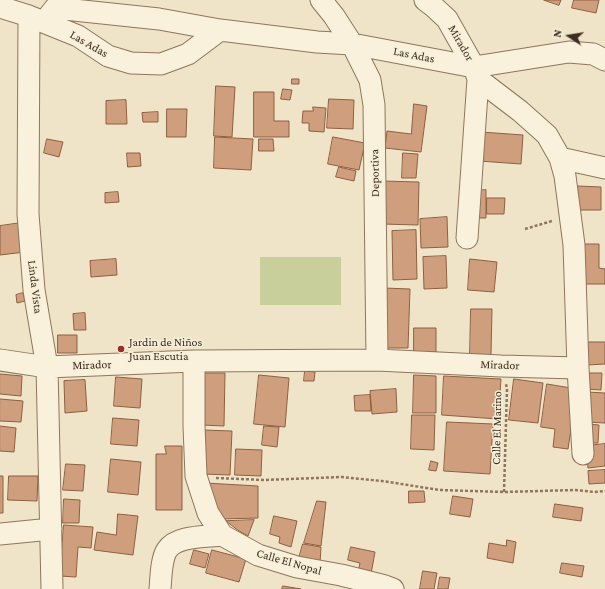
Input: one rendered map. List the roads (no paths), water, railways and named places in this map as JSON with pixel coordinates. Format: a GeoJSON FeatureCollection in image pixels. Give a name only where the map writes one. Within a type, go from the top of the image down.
{"type":"FeatureCollection","features":[{"type":"Feature","properties":{"kind":"street","name":"Deportiva"},"geometry":{"type":"LineString","coordinates":[[321,0],[334,16],[352,44],[370,80],[374,105],[377,360]]}},
{"type":"Feature","properties":{"kind":"street","name":"Mirador"},"geometry":{"type":"LineString","coordinates":[[0,360],[47,367],[194,361],[377,360],[578,368],[574,245],[565,176],[560,158],[547,135],[476,73],[446,19],[434,6],[425,0]]}},
{"type":"Feature","properties":{"kind":"street"},"geometry":{"type":"LineString","coordinates":[[0,6],[48,11]]}},
{"type":"Feature","properties":{"kind":"street","name":"Las Adas"},"geometry":{"type":"LineString","coordinates":[[48,11],[160,19],[220,30],[317,42],[352,44],[476,73],[569,52],[593,54],[605,60]]}},
{"type":"Feature","properties":{"kind":"street","name":"Las Adas"},"geometry":{"type":"LineString","coordinates":[[48,11],[78,36],[108,56],[130,63],[161,64],[188,54],[220,30]]}},
{"type":"Feature","properties":{"kind":"street","name":"Linda Vista"},"geometry":{"type":"LineString","coordinates":[[48,11],[28,214],[34,290],[47,367],[52,589]]}},
{"type":"Feature","properties":{"kind":"street"},"geometry":{"type":"LineString","coordinates":[[317,42],[334,16]]}},
{"type":"Feature","properties":{"kind":"street"},"geometry":{"type":"LineString","coordinates":[[467,238],[476,73]]}},
{"type":"Feature","properties":{"kind":"street"},"geometry":{"type":"LineString","coordinates":[[560,158],[605,168]]}},
{"type":"Feature","properties":{"kind":"street","name":"Calle El Nopal"},"geometry":{"type":"LineString","coordinates":[[194,361],[196,476],[208,513],[222,535],[258,555],[297,566],[341,582],[385,586],[394,589]]}},
{"type":"Feature","properties":{"kind":"street"},"geometry":{"type":"LineString","coordinates":[[578,368],[583,454]]}},
{"type":"Feature","properties":{"kind":"street"},"geometry":{"type":"LineString","coordinates":[[0,534],[51,529]]}},
{"type":"Feature","properties":{"kind":"street"},"geometry":{"type":"LineString","coordinates":[[160,589],[164,558],[167,549],[181,539],[222,535]]}},
{"type":"Feature","properties":{"kind":"place","name":"Jardin de Niños Juan Escutia"},"geometry":{"type":"Point","coordinates":[121,349]}}]}
